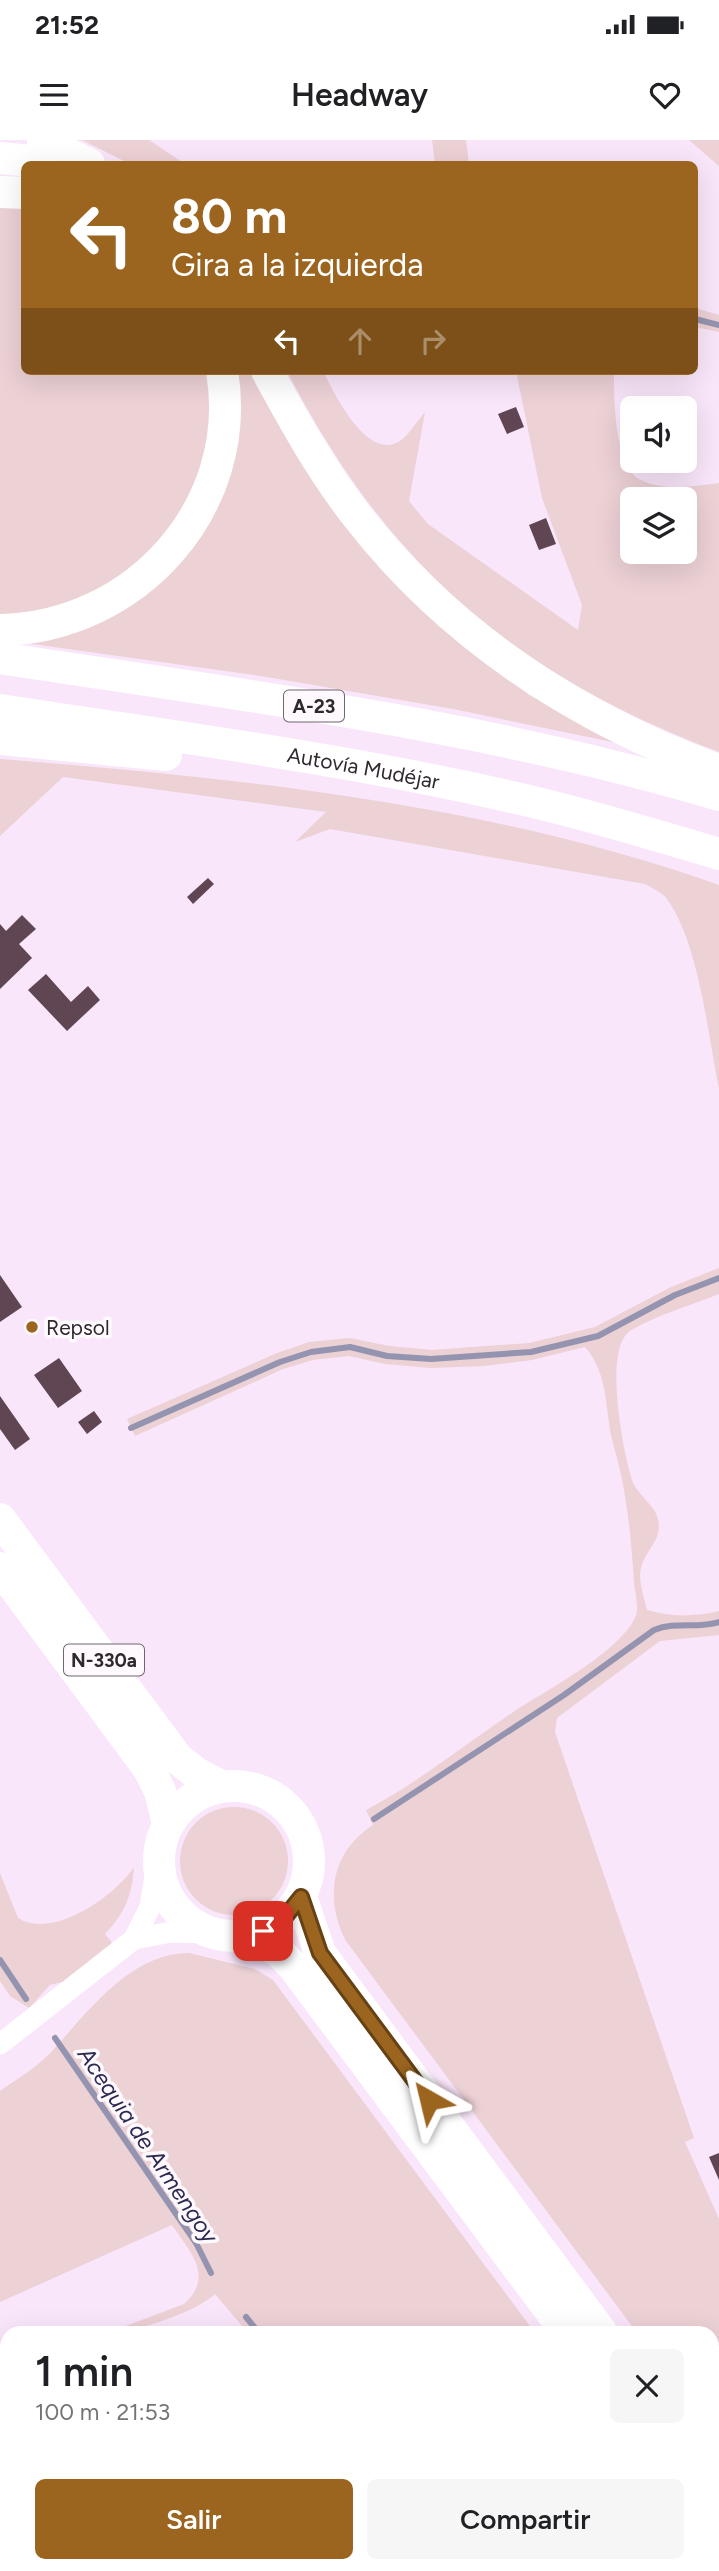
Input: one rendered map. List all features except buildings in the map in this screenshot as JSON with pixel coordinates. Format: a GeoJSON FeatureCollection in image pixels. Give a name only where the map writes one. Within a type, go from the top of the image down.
{"type":"FeatureCollection","features":[{"type":"Feature","properties":{"kind":"highway"},"geometry":{"type":"LineString","coordinates":[[37,140],[82,161]]}},
{"type":"Feature","properties":{"kind":"highway"},"geometry":{"type":"LineString","coordinates":[[0,158],[30,161]]}},
{"type":"Feature","properties":{"kind":"highway"},"geometry":{"type":"LineString","coordinates":[[0,192],[21,193]]}},
{"type":"Feature","properties":{"kind":"highway"},"geometry":{"type":"LineString","coordinates":[[0,630],[42,626],[92,611],[136,585],[167,557],[197,515],[214,477],[226,416],[222,375]]}},
{"type":"Feature","properties":{"kind":"highway"},"geometry":{"type":"LineString","coordinates":[[269,375],[300,432],[358,516],[393,558],[456,620],[517,668],[576,706],[642,740],[719,771]]}},
{"type":"Feature","properties":{"kind":"highway","name":"A-23"},"geometry":{"type":"LineString","coordinates":[[0,658],[453,730],[553,751],[719,795]]}},
{"type":"Feature","properties":{"kind":"highway","name":"Autovía Mudéjar"},"geometry":{"type":"LineString","coordinates":[[0,710],[265,749],[530,801],[719,854]]}},
{"type":"Feature","properties":{"kind":"highway"},"geometry":{"type":"LineString","coordinates":[[0,739],[238,763],[265,749]]}},
{"type":"Feature","properties":{"kind":"highway","name":"N-330a"},"geometry":{"type":"LineString","coordinates":[[0,1519],[178,1759],[195,1773],[221,1786]]}},
{"type":"Feature","properties":{"kind":"highway","name":"N-330a"},"geometry":{"type":"LineString","coordinates":[[0,1568],[149,1769],[164,1838],[162,1882],[176,1908],[198,1927],[212,1933]]}},
{"type":"Feature","properties":{"kind":"highway","name":"N-330a"},"geometry":{"type":"LineString","coordinates":[[164,1838],[195,1796],[221,1786],[260,1789],[272,1795],[293,1813],[301,1825],[310,1854],[301,1897]]}},
{"type":"Feature","properties":{"kind":"highway"},"geometry":{"type":"LineString","coordinates":[[212,1933],[250,1934],[274,1925],[301,1897],[312,1935],[326,1960],[597,2326]]}},
{"type":"Feature","properties":{"kind":"highway"},"geometry":{"type":"LineString","coordinates":[[250,1934],[279,1952],[293,1966],[562,2326]]}},
{"type":"Feature","properties":{"kind":"street"},"geometry":{"type":"LineString","coordinates":[[0,2044],[134,1939],[150,1907],[164,1838]]}},
{"type":"Feature","properties":{"kind":"street"},"geometry":{"type":"LineString","coordinates":[[134,1939],[171,1932],[212,1933]]}},
{"type":"Feature","properties":{"kind":"shaded area"},"geometry":{"type":"Polygon","coordinates":[[[82,140],[149,140],[180,161],[124,161],[82,140]]]}},
{"type":"Feature","properties":{"kind":"shaded area"},"geometry":{"type":"Polygon","coordinates":[[[432,140],[466,140],[469,161],[435,161],[432,140]]]}},
{"type":"Feature","properties":{"kind":"shaded area"},"geometry":{"type":"Polygon","coordinates":[[[689,140],[719,140],[719,166],[689,140]]]}},
{"type":"Feature","properties":{"kind":"shaded area"},"geometry":{"type":"Polygon","coordinates":[[[0,201],[21,202],[21,375],[212,375],[213,408],[210,446],[201,474],[173,524],[155,546],[134,565],[86,595],[51,608],[0,616],[0,201]]]}},
{"type":"Feature","properties":{"kind":"shaded area"},"geometry":{"type":"Polygon","coordinates":[[[698,309],[719,315],[719,332],[698,328],[698,309]]]}},
{"type":"Feature","properties":{"kind":"shaded area"},"geometry":{"type":"Polygon","coordinates":[[[234,375],[259,375],[461,640],[529,695],[622,744],[453,709],[261,676],[25,643],[177,565],[234,375]]]}},
{"type":"Feature","properties":{"kind":"shaded area"},"geometry":{"type":"Polygon","coordinates":[[[289,375],[325,375],[353,422],[376,442],[388,445],[400,441],[425,412],[409,501],[428,524],[578,630],[582,605],[542,498],[517,375],[614,375],[620,473],[633,473],[639,479],[658,486],[719,483],[719,752],[646,722],[580,688],[519,649],[464,606],[414,557],[368,502],[326,440],[289,375]]]}},
{"type":"Feature","properties":{"kind":"shaded area"},"geometry":{"type":"Polygon","coordinates":[[[0,759],[182,775],[364,799],[544,834],[632,857],[719,885],[719,1089],[701,990],[687,940],[667,899],[645,884],[330,829],[295,842],[326,812],[63,777],[0,836],[0,759]]]}},
{"type":"Feature","properties":{"kind":"shaded area"},"geometry":{"type":"Polygon","coordinates":[[[719,1268],[719,1294],[640,1326],[630,1331],[622,1341],[616,1379],[624,1447],[632,1480],[656,1514],[659,1527],[656,1539],[643,1561],[640,1573],[642,1589],[647,1610],[683,1615],[719,1611],[719,1635],[660,1641],[557,1718],[555,1732],[694,2138],[685,2142],[719,2219],[719,2326],[632,2326],[346,1941],[335,1909],[335,1877],[340,1862],[359,1836],[373,1825],[366,1810],[423,1776],[512,1713],[581,1670],[616,1643],[636,1615],[625,1497],[603,1382],[593,1358],[585,1347],[532,1360],[484,1366],[431,1368],[385,1364],[349,1356],[313,1360],[283,1369],[135,1436],[127,1419],[277,1353],[309,1342],[350,1338],[389,1346],[432,1350],[529,1343],[595,1327],[671,1287],[719,1268]]]}},
{"type":"Feature","properties":{"kind":"shaded area"},"geometry":{"type":"Polygon","coordinates":[[[234,1807],[255,1811],[272,1823],[284,1840],[288,1861],[284,1882],[272,1899],[255,1911],[234,1915],[213,1911],[196,1899],[184,1882],[180,1861],[184,1840],[196,1823],[213,1811],[234,1807]]]}},
{"type":"Feature","properties":{"kind":"shaded area"},"geometry":{"type":"Polygon","coordinates":[[[134,1867],[126,1903],[118,1919],[105,1934],[112,1943],[66,1981],[50,1985],[29,2008],[10,1996],[0,1981],[0,1873],[18,1918],[32,1923],[48,1923],[82,1912],[98,1902],[134,1867]]]}},
{"type":"Feature","properties":{"kind":"shaded area"},"geometry":{"type":"Polygon","coordinates":[[[189,1953],[255,1969],[273,1980],[530,2326],[242,2326],[215,2294],[194,2308],[164,2320],[143,2326],[126,2326],[184,2304],[198,2284],[199,2274],[192,2254],[172,2225],[0,2302],[0,2091],[46,2057],[112,1987],[148,1963],[189,1953]]]}},
{"type":"Feature","properties":{"kind":"waterway"},"geometry":{"type":"LineString","coordinates":[[698,320],[719,325]]}},
{"type":"Feature","properties":{"kind":"waterway"},"geometry":{"type":"LineString","coordinates":[[131,1428],[280,1362],[311,1352],[350,1347],[387,1356],[431,1359],[531,1352],[598,1336],[675,1295],[719,1278]]}},
{"type":"Feature","properties":{"kind":"waterway"},"geometry":{"type":"LineString","coordinates":[[374,1819],[564,1695],[654,1630],[719,1622]]}},
{"type":"Feature","properties":{"kind":"waterway","name":"Acequia de Armengoy"},"geometry":{"type":"LineString","coordinates":[[0,1960],[26,1999]]}},
{"type":"Feature","properties":{"kind":"waterway","name":"Acequia de Armengoy"},"geometry":{"type":"LineString","coordinates":[[55,2038],[196,2243],[211,2273]]}},
{"type":"Feature","properties":{"kind":"waterway","name":"Acequia de Armengoy"},"geometry":{"type":"LineString","coordinates":[[246,2317],[253,2326]]}},
{"type":"Feature","properties":{"kind":"place","name":"Repsol"},"geometry":{"type":"Point","coordinates":[32,1327]}},
{"type":"Feature","properties":{"kind":"route"},"geometry":{"type":"LineString","coordinates":[[263,1931],[285,1917],[301,1897],[320,1953],[429,2100]]}}]}
